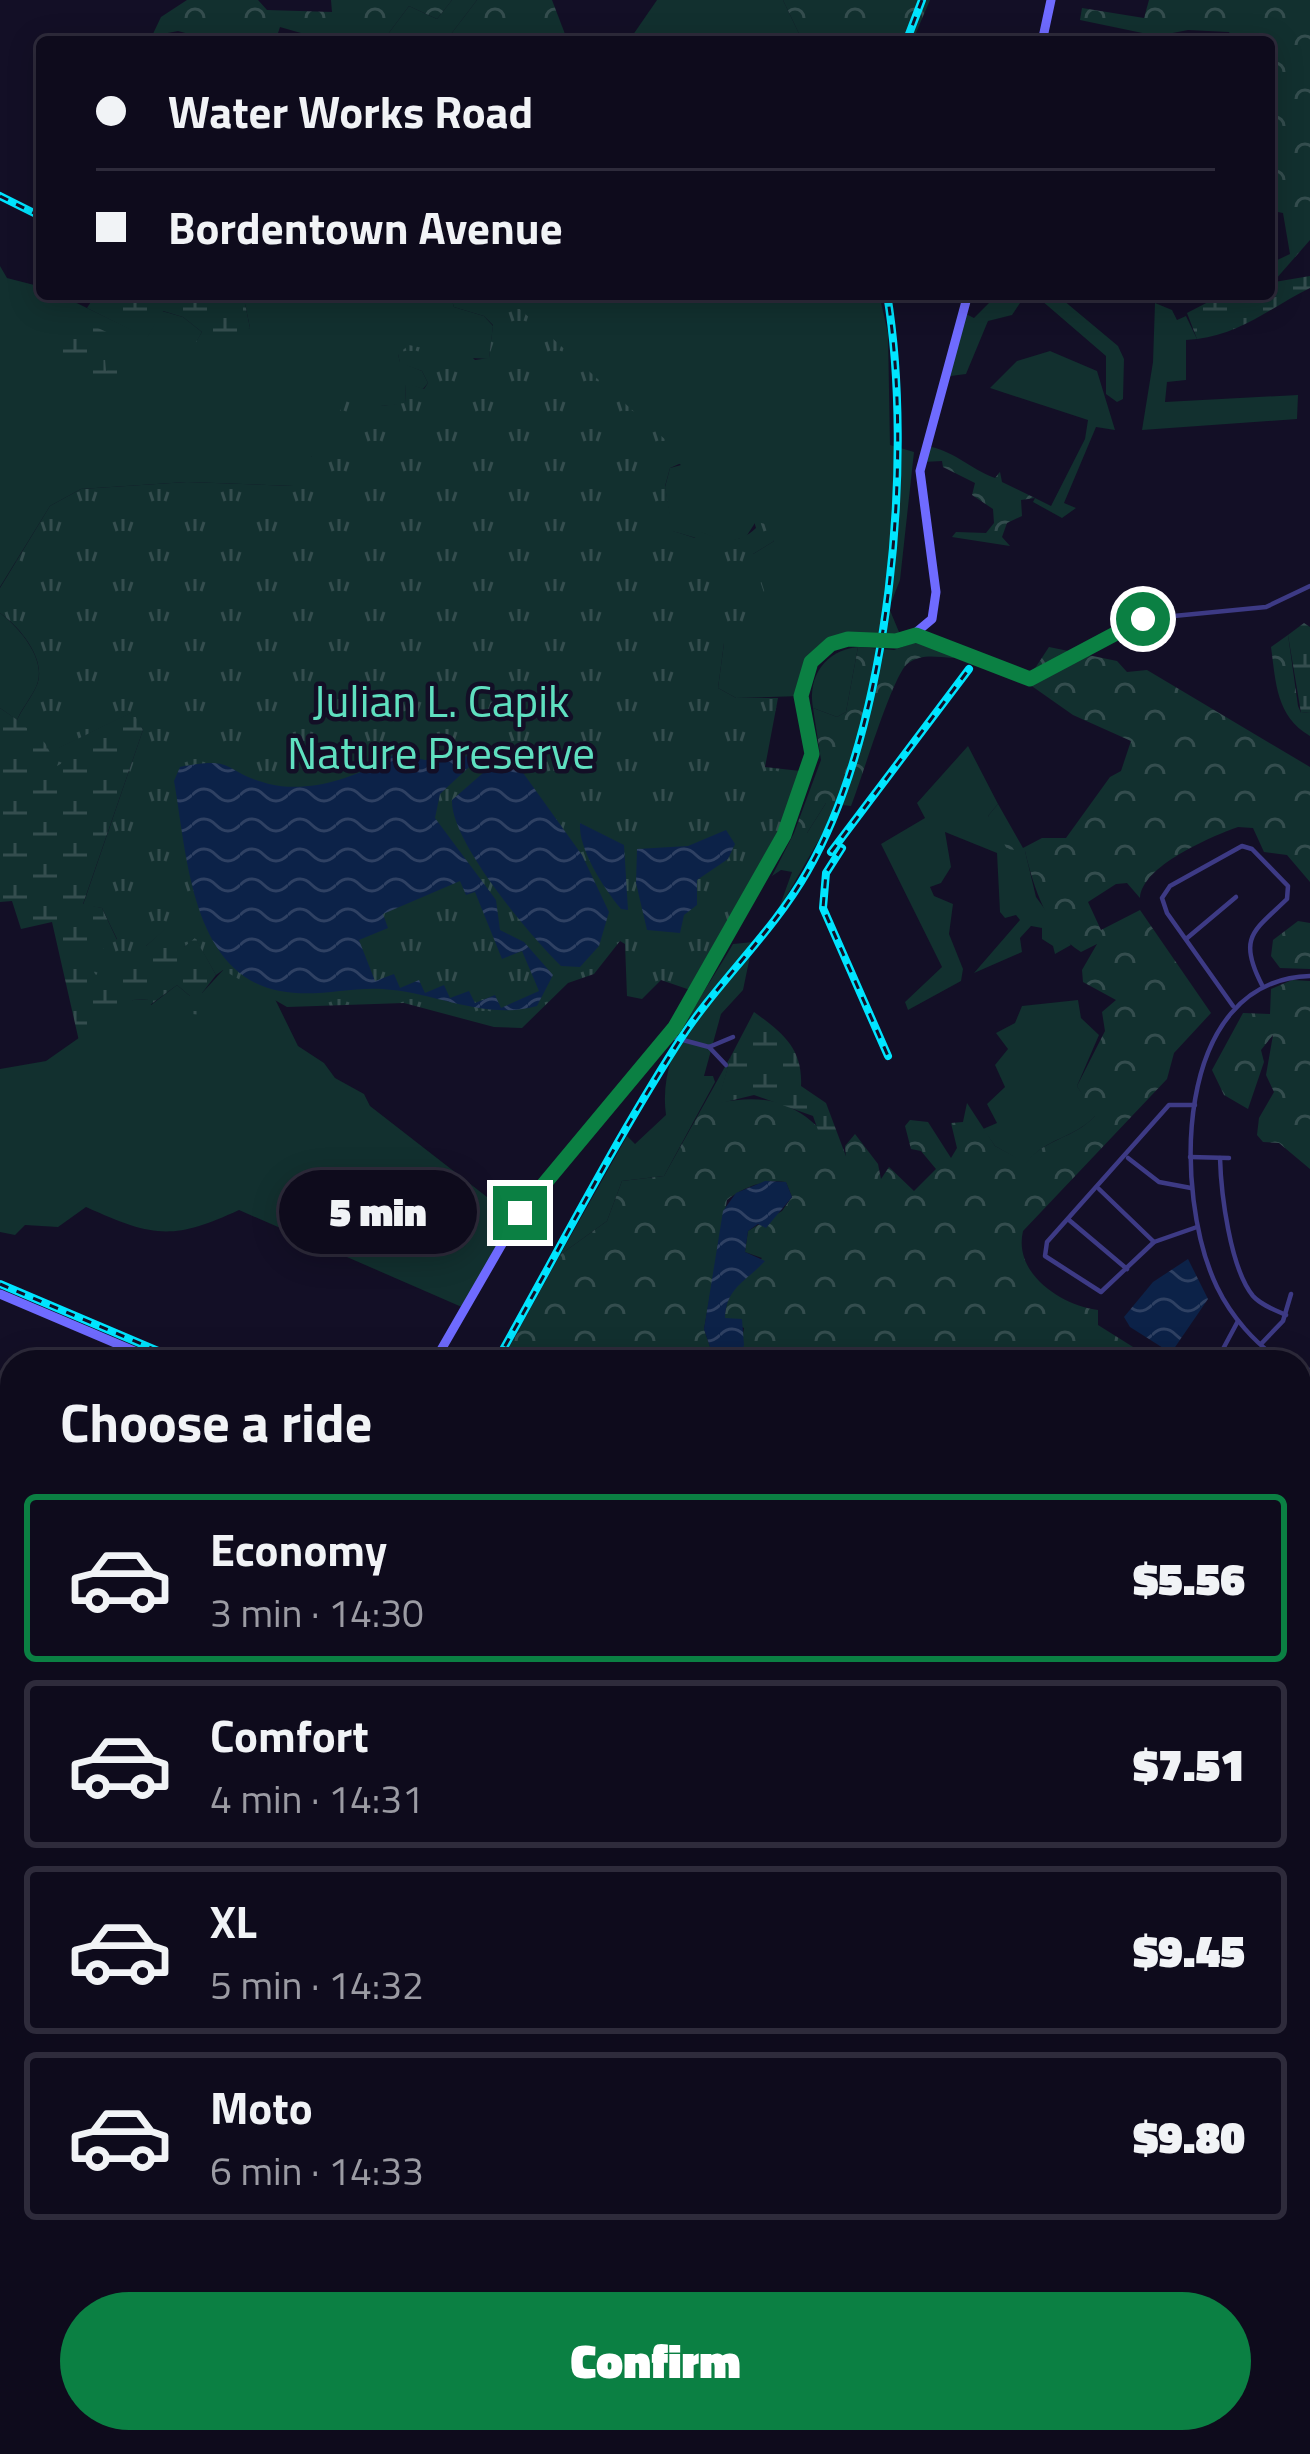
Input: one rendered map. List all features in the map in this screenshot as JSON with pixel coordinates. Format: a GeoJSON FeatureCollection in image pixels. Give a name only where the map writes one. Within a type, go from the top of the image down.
{"type":"FeatureCollection","features":[{"type":"Feature","properties":{"kind":"main road"},"geometry":{"type":"LineString","coordinates":[[1043,36],[1051,0]]}},
{"type":"Feature","properties":{"kind":"main road"},"geometry":{"type":"LineString","coordinates":[[441,1350],[520,1213],[668,1036],[791,820],[812,754],[801,696],[811,662],[831,644],[848,639],[896,641],[916,635],[932,619],[937,599],[920,471],[966,300]]}},
{"type":"Feature","properties":{"kind":"main road"},"geometry":{"type":"LineString","coordinates":[[0,1294],[132,1350]]}},
{"type":"Feature","properties":{"kind":"street"},"geometry":{"type":"LineString","coordinates":[[916,635],[1030,679],[1143,619],[1266,608],[1310,586]]}},
{"type":"Feature","properties":{"kind":"street"},"geometry":{"type":"LineString","coordinates":[[1233,1007],[1162,904],[1164,891],[1235,848],[1252,849],[1285,880],[1289,893],[1255,927],[1249,956],[1262,985]]}},
{"type":"Feature","properties":{"kind":"street"},"geometry":{"type":"LineString","coordinates":[[1186,938],[1236,896]]}},
{"type":"Feature","properties":{"kind":"street"},"geometry":{"type":"LineString","coordinates":[[1268,1350],[1238,1321],[1216,1285],[1196,1226],[1190,1157],[1195,1106],[1205,1067],[1233,1007],[1262,985],[1310,976]]}},
{"type":"Feature","properties":{"kind":"street"},"geometry":{"type":"LineString","coordinates":[[668,1036],[709,1047],[726,1065]]}},
{"type":"Feature","properties":{"kind":"street"},"geometry":{"type":"LineString","coordinates":[[709,1047],[733,1037]]}},
{"type":"Feature","properties":{"kind":"street"},"geometry":{"type":"LineString","coordinates":[[1195,1106],[1169,1105],[1044,1249],[1052,1265],[1101,1292],[1154,1242],[1196,1226]]}},
{"type":"Feature","properties":{"kind":"street"},"geometry":{"type":"LineString","coordinates":[[1127,1157],[1159,1182],[1191,1188]]}},
{"type":"Feature","properties":{"kind":"street"},"geometry":{"type":"LineString","coordinates":[[1190,1157],[1229,1158]]}},
{"type":"Feature","properties":{"kind":"street"},"geometry":{"type":"LineString","coordinates":[[1220,1158],[1224,1208],[1248,1287],[1258,1300],[1286,1315]]}},
{"type":"Feature","properties":{"kind":"street"},"geometry":{"type":"LineString","coordinates":[[1099,1189],[1154,1242]]}},
{"type":"Feature","properties":{"kind":"street"},"geometry":{"type":"LineString","coordinates":[[1069,1220],[1127,1269]]}},
{"type":"Feature","properties":{"kind":"street"},"geometry":{"type":"LineString","coordinates":[[1261,1344],[1286,1315],[1291,1294]]}},
{"type":"Feature","properties":{"kind":"street"},"geometry":{"type":"LineString","coordinates":[[1222,1350],[1238,1321]]}},
{"type":"Feature","properties":{"kind":"green space"},"geometry":{"type":"Polygon","coordinates":[[[187,0],[258,0],[267,10],[332,12],[331,0],[452,0],[437,19],[409,6],[386,36],[300,36],[280,27],[277,36],[197,36],[178,31],[152,36],[161,17],[187,0]]]}},
{"type":"Feature","properties":{"kind":"green space"},"geometry":{"type":"Polygon","coordinates":[[[452,0],[477,0],[450,36],[386,36],[409,6],[437,19],[452,0]]]}},
{"type":"Feature","properties":{"kind":"green space"},"geometry":{"type":"Polygon","coordinates":[[[477,0],[552,0],[566,36],[450,36],[477,0]]]}},
{"type":"Feature","properties":{"kind":"green space"},"geometry":{"type":"Polygon","coordinates":[[[657,0],[783,0],[800,36],[632,36],[657,0]]]}},
{"type":"Feature","properties":{"kind":"green space"},"geometry":{"type":"Polygon","coordinates":[[[783,0],[930,0],[915,36],[800,36],[783,0]]]}},
{"type":"Feature","properties":{"kind":"green space"},"geometry":{"type":"Polygon","coordinates":[[[1149,0],[1310,0],[1310,240],[1275,280],[1275,261],[1290,254],[1283,213],[1275,211],[1275,36],[1188,30],[1157,36],[1080,20],[1082,8],[1144,18],[1149,0]]]}},
{"type":"Feature","properties":{"kind":"green space"},"geometry":{"type":"Polygon","coordinates":[[[0,266],[7,278],[36,285],[36,300],[70,300],[147,337],[162,311],[183,317],[202,332],[197,341],[250,328],[244,300],[452,300],[454,307],[484,316],[493,326],[489,359],[398,354],[400,362],[422,371],[428,383],[423,389],[406,384],[405,404],[381,406],[311,457],[753,554],[774,541],[755,523],[746,537],[726,542],[700,532],[696,538],[672,531],[665,487],[670,468],[681,465],[607,411],[508,300],[880,300],[888,333],[890,445],[914,452],[900,580],[889,608],[899,632],[896,641],[848,639],[811,662],[801,696],[736,698],[718,688],[724,643],[293,486],[187,482],[81,489],[50,506],[0,587],[0,266]]]}},
{"type":"Feature","properties":{"kind":"green space"},"geometry":{"type":"Polygon","coordinates":[[[1310,276],[1310,288],[1228,331],[1197,339],[1187,313],[1212,300],[1275,300],[1275,282],[1310,276]]]}},
{"type":"Feature","properties":{"kind":"green space"},"geometry":{"type":"Polygon","coordinates":[[[92,300],[244,300],[250,328],[228,341],[196,342],[202,332],[183,317],[163,311],[147,338],[87,308],[92,300]]]}},
{"type":"Feature","properties":{"kind":"green space","name":"Julian L. Capik Nature Preserve"},"geometry":{"type":"Polygon","coordinates":[[[452,300],[510,300],[688,460],[670,468],[665,486],[673,531],[695,538],[699,531],[735,539],[756,528],[754,521],[765,524],[774,541],[753,554],[766,597],[748,613],[749,629],[724,643],[718,688],[736,698],[778,698],[765,767],[809,772],[791,820],[696,992],[661,980],[642,999],[627,996],[625,944],[620,941],[594,974],[568,983],[522,1028],[494,1027],[404,1003],[287,1007],[223,970],[216,975],[195,938],[183,948],[180,926],[168,927],[146,946],[153,961],[149,967],[130,956],[96,975],[85,961],[117,939],[102,908],[83,905],[143,730],[133,712],[59,748],[64,762],[57,766],[45,743],[17,720],[36,687],[39,666],[23,635],[0,613],[0,588],[50,506],[81,489],[187,482],[293,486],[356,385],[373,388],[381,406],[405,403],[406,383],[424,389],[428,383],[422,371],[400,363],[398,354],[409,345],[445,353],[463,348],[475,360],[489,358],[493,325],[484,316],[454,307],[452,300]]]}},
{"type":"Feature","properties":{"kind":"green space"},"geometry":{"type":"Polygon","coordinates":[[[992,300],[1022,300],[1012,315],[988,321],[966,374],[943,377],[962,312],[974,318],[992,300]]]}},
{"type":"Feature","properties":{"kind":"green space"},"geometry":{"type":"Polygon","coordinates":[[[1041,300],[1063,300],[1118,346],[1124,359],[1123,399],[1117,402],[1106,394],[1106,356],[1041,300]]]}},
{"type":"Feature","properties":{"kind":"green space"},"geometry":{"type":"Polygon","coordinates":[[[1155,303],[1172,310],[1177,320],[1186,316],[1197,339],[1186,340],[1186,380],[1167,382],[1165,402],[1298,395],[1297,419],[1142,430],[1153,362],[1155,303]]]}},
{"type":"Feature","properties":{"kind":"green space"},"geometry":{"type":"Polygon","coordinates":[[[85,322],[126,341],[105,359],[106,371],[118,362],[129,363],[124,379],[79,391],[74,357],[64,355],[59,347],[85,322]]]}},
{"type":"Feature","properties":{"kind":"green space"},"geometry":{"type":"Polygon","coordinates":[[[1050,351],[1097,371],[1115,430],[1096,427],[1064,503],[1076,508],[1062,518],[1033,502],[1035,498],[1051,506],[1085,439],[1088,420],[990,388],[1017,361],[1050,351]]]}},
{"type":"Feature","properties":{"kind":"green space"},"geometry":{"type":"Polygon","coordinates":[[[925,446],[995,478],[1000,472],[1002,482],[1035,498],[1021,500],[1022,516],[1007,523],[1002,537],[1010,546],[952,537],[956,532],[986,533],[994,523],[993,509],[972,495],[975,483],[943,467],[942,461],[922,462],[925,446]]]}},
{"type":"Feature","properties":{"kind":"green space"},"geometry":{"type":"Polygon","coordinates":[[[0,613],[23,635],[38,666],[36,687],[17,720],[0,708],[0,613]]]}},
{"type":"Feature","properties":{"kind":"green space"},"geometry":{"type":"Polygon","coordinates":[[[1304,623],[1310,627],[1310,712],[1301,713],[1288,635],[1304,623]]]}},
{"type":"Feature","properties":{"kind":"green space"},"geometry":{"type":"Polygon","coordinates":[[[1288,635],[1298,706],[1301,713],[1310,712],[1310,736],[1290,719],[1277,686],[1271,647],[1288,635]]]}},
{"type":"Feature","properties":{"kind":"green space"},"geometry":{"type":"Polygon","coordinates":[[[925,639],[959,651],[953,658],[924,657],[907,664],[885,708],[851,806],[826,803],[807,833],[794,833],[821,760],[813,708],[837,717],[846,712],[858,647],[894,650],[925,639]]]}},
{"type":"Feature","properties":{"kind":"green space"},"geometry":{"type":"Polygon","coordinates":[[[858,647],[846,712],[837,717],[813,708],[813,685],[821,667],[837,653],[858,647]]]}},
{"type":"Feature","properties":{"kind":"green space"},"geometry":{"type":"Polygon","coordinates":[[[1049,647],[1117,661],[1127,672],[1147,670],[1310,767],[1310,882],[1287,855],[1264,852],[1253,828],[1238,827],[1165,864],[1152,875],[1140,898],[1127,883],[1116,884],[1088,902],[1101,930],[1140,910],[1211,1013],[1174,1053],[1167,1079],[1023,1231],[1025,1260],[1042,1284],[1069,1301],[1098,1310],[1098,1325],[1138,1350],[740,1350],[744,1328],[725,1318],[726,1308],[737,1285],[762,1258],[745,1252],[748,1231],[782,1211],[792,1197],[786,1182],[778,1181],[755,1185],[727,1200],[704,1329],[711,1350],[508,1350],[560,1255],[607,1221],[622,1181],[664,1176],[731,1056],[718,1103],[759,1100],[791,1108],[819,1128],[846,1158],[845,1146],[855,1134],[878,1164],[881,1179],[889,1167],[914,1191],[936,1169],[921,1151],[911,1149],[905,1126],[910,1120],[928,1122],[951,1158],[957,1148],[951,1123],[963,1122],[967,1103],[995,1146],[1026,1163],[1095,1116],[1077,1086],[1105,1031],[1102,1012],[1116,1000],[1083,982],[1082,970],[1097,944],[1081,952],[1059,932],[1038,894],[1025,851],[1007,849],[988,816],[998,804],[1023,848],[1042,838],[1066,838],[1110,777],[1121,771],[1131,741],[1073,715],[1026,682],[1049,647]]]}},
{"type":"Feature","properties":{"kind":"green space"},"geometry":{"type":"Polygon","coordinates":[[[0,708],[58,748],[134,711],[143,730],[83,904],[102,908],[117,940],[146,946],[168,926],[181,926],[184,947],[195,937],[216,975],[202,993],[203,1015],[192,1014],[190,996],[177,985],[150,1005],[148,999],[133,1000],[125,1012],[79,1041],[52,922],[21,929],[12,901],[0,902],[0,708]]]}},
{"type":"Feature","properties":{"kind":"green space"},"geometry":{"type":"Polygon","coordinates":[[[968,746],[998,804],[988,816],[1025,851],[1036,897],[1071,945],[1055,954],[1053,946],[1042,939],[1042,928],[1031,926],[1020,938],[1022,952],[974,973],[1020,920],[1016,915],[1005,918],[1000,912],[997,853],[945,832],[951,867],[941,883],[930,887],[934,896],[953,904],[949,934],[963,969],[961,981],[908,1010],[905,1002],[942,967],[881,844],[925,818],[917,803],[968,746]]]}},
{"type":"Feature","properties":{"kind":"green space"},"geometry":{"type":"Polygon","coordinates":[[[826,803],[840,803],[778,911],[792,872],[781,870],[772,876],[794,833],[807,833],[826,803]]]}},
{"type":"Feature","properties":{"kind":"green space"},"geometry":{"type":"Polygon","coordinates":[[[1298,921],[1310,923],[1310,969],[1280,968],[1271,956],[1273,940],[1298,921]]]}},
{"type":"Feature","properties":{"kind":"green space"},"geometry":{"type":"Polygon","coordinates":[[[753,942],[743,990],[721,1014],[704,1076],[713,1076],[715,1082],[664,1176],[622,1181],[607,1221],[560,1255],[627,1136],[635,1144],[666,1115],[668,1069],[685,1026],[733,944],[753,942]]]}},
{"type":"Feature","properties":{"kind":"green space"},"geometry":{"type":"Polygon","coordinates":[[[225,968],[275,999],[298,1046],[324,1063],[335,1078],[364,1094],[370,1106],[487,1197],[523,1208],[464,1308],[239,1210],[196,1227],[162,1231],[86,1207],[58,1227],[25,1225],[15,1235],[0,1232],[0,1069],[46,1061],[133,1000],[149,999],[151,1005],[177,985],[190,996],[202,993],[225,968]]]}},
{"type":"Feature","properties":{"kind":"green space"},"geometry":{"type":"Polygon","coordinates":[[[1292,980],[1310,981],[1310,1169],[1279,1143],[1263,1142],[1257,1135],[1259,1118],[1274,1092],[1266,1075],[1273,1035],[1261,1050],[1264,1062],[1248,1109],[1224,1095],[1212,1070],[1243,1013],[1270,1014],[1271,989],[1292,980]]]}},
{"type":"Feature","properties":{"kind":"green space"},"geometry":{"type":"Polygon","coordinates":[[[1078,1000],[1081,1018],[1099,1035],[1077,1086],[1096,1115],[1042,1148],[1026,1164],[995,1146],[983,1129],[997,1123],[987,1104],[1005,1087],[995,1065],[1008,1049],[996,1033],[1015,1023],[1022,1006],[1078,1000]]]}},
{"type":"Feature","properties":{"kind":"green space"},"geometry":{"type":"Polygon","coordinates":[[[754,1012],[795,1052],[801,1086],[826,1103],[847,1159],[829,1161],[813,1116],[754,1095],[717,1104],[731,1056],[754,1012]]]}},
{"type":"Feature","properties":{"kind":"water"},"geometry":{"type":"Polygon","coordinates":[[[396,753],[425,760],[469,756],[470,766],[440,794],[435,818],[496,900],[500,930],[524,942],[553,975],[537,1006],[517,1010],[479,1008],[382,989],[280,991],[250,980],[227,961],[210,936],[183,841],[174,781],[180,767],[221,764],[269,784],[302,787],[352,776],[396,753]],[[460,881],[383,914],[388,928],[359,940],[375,981],[394,974],[400,988],[419,980],[425,993],[444,985],[450,998],[469,991],[475,1003],[495,995],[501,1008],[539,991],[522,951],[502,959],[475,892],[466,895],[460,881]]]}},
{"type":"Feature","properties":{"kind":"water"},"geometry":{"type":"Polygon","coordinates":[[[511,756],[582,855],[609,912],[599,946],[580,967],[561,966],[531,933],[477,863],[455,818],[452,800],[499,759],[511,756]]]}},
{"type":"Feature","properties":{"kind":"water"},"geometry":{"type":"Polygon","coordinates":[[[580,823],[624,845],[628,910],[621,909],[593,868],[580,823]]]}},
{"type":"Feature","properties":{"kind":"water"},"geometry":{"type":"Polygon","coordinates":[[[726,830],[735,844],[728,859],[697,880],[697,905],[684,915],[680,933],[647,930],[636,883],[637,849],[688,846],[726,830]]]}},
{"type":"Feature","properties":{"kind":"water"},"geometry":{"type":"Polygon","coordinates":[[[765,1181],[786,1182],[792,1197],[766,1228],[758,1224],[748,1231],[745,1252],[765,1261],[733,1292],[725,1318],[742,1319],[742,1350],[711,1350],[704,1329],[723,1211],[736,1193],[765,1181]]]}},
{"type":"Feature","properties":{"kind":"water"},"geometry":{"type":"Polygon","coordinates":[[[1188,1259],[1208,1299],[1173,1350],[1130,1327],[1124,1317],[1153,1282],[1188,1259]]]}},
{"type":"Feature","properties":{"kind":"railway"},"geometry":{"type":"LineString","coordinates":[[908,36],[922,0]]}},
{"type":"Feature","properties":{"kind":"railway"},"geometry":{"type":"LineString","coordinates":[[0,196],[36,214]]}},
{"type":"Feature","properties":{"kind":"railway"},"geometry":{"type":"LineString","coordinates":[[503,1350],[652,1085],[691,1023],[793,895],[836,812],[859,743],[889,590],[898,433],[888,300]]}},
{"type":"Feature","properties":{"kind":"railway"},"geometry":{"type":"LineString","coordinates":[[831,852],[969,669]]}},
{"type":"Feature","properties":{"kind":"railway"},"geometry":{"type":"LineString","coordinates":[[842,848],[826,873],[823,908],[888,1056]]}},
{"type":"Feature","properties":{"kind":"railway"},"geometry":{"type":"LineString","coordinates":[[0,1284],[156,1350]]}},
{"type":"Feature","properties":{"kind":"route"},"geometry":{"type":"LineString","coordinates":[[520,1213],[675,1027],[784,835],[809,772],[811,740],[801,696],[805,675],[820,652],[848,639],[896,641],[916,635],[1030,679],[1143,619]]}}]}
